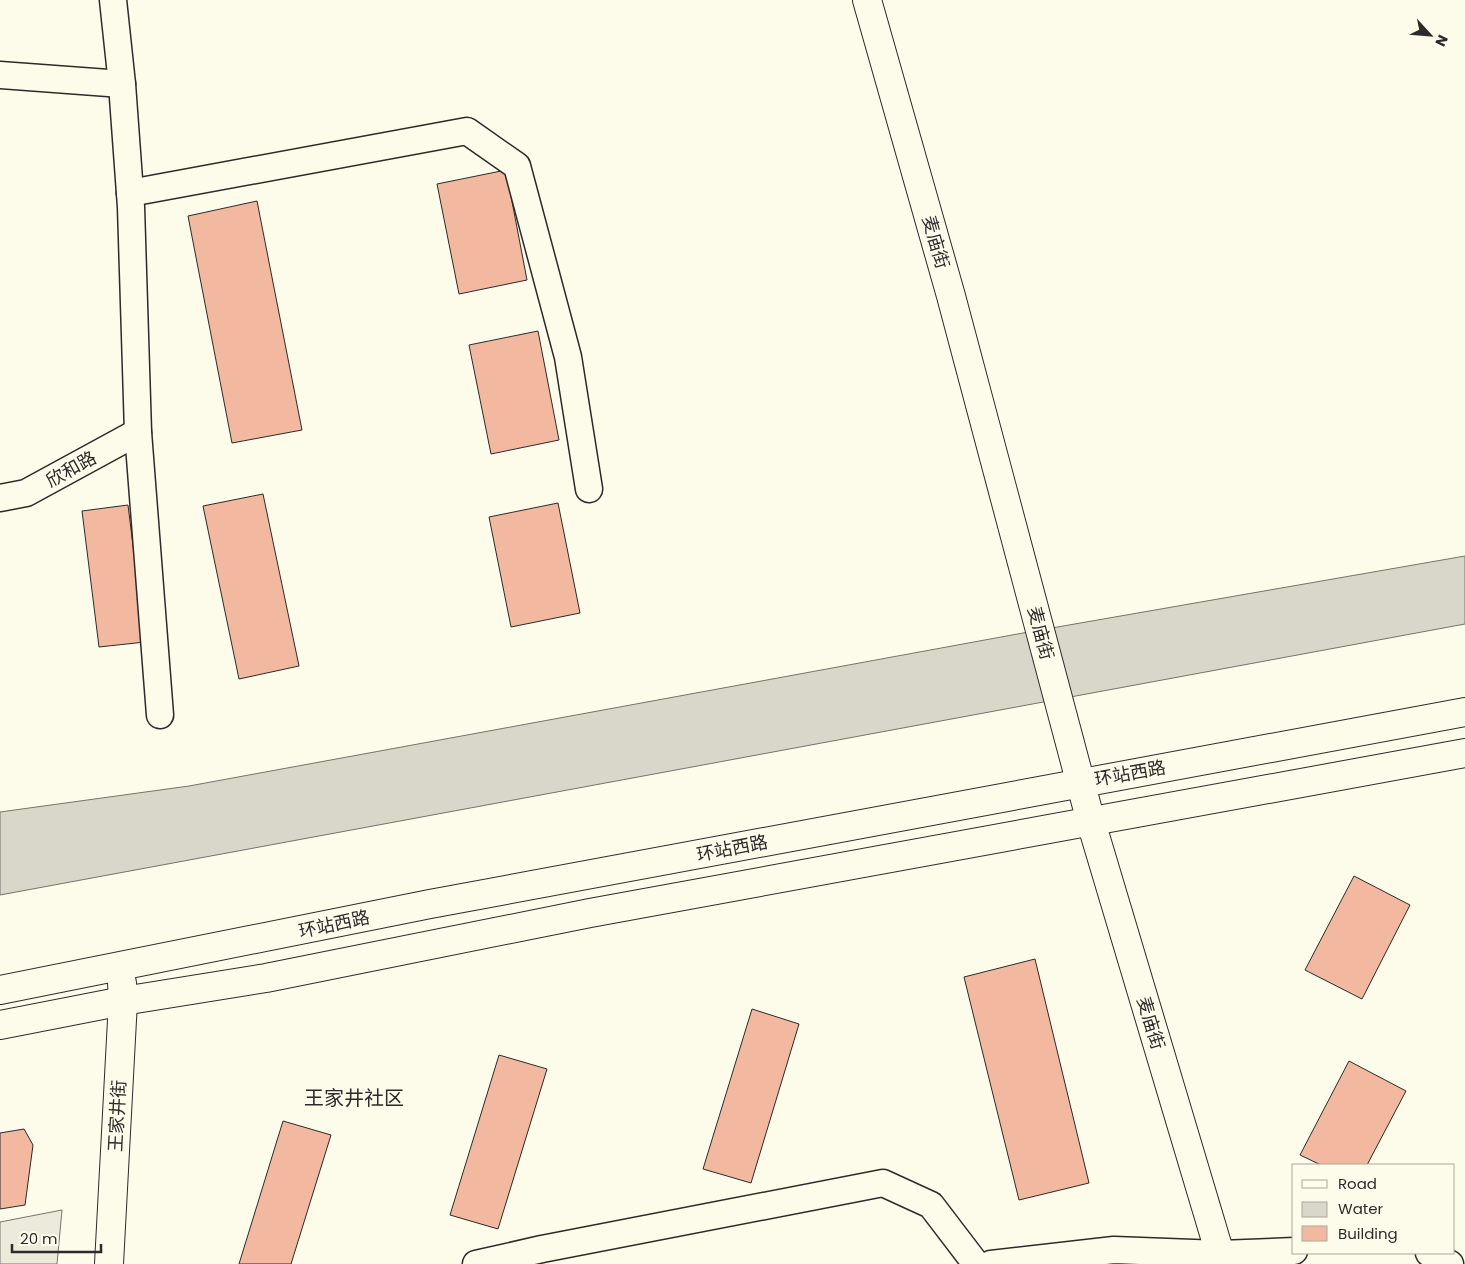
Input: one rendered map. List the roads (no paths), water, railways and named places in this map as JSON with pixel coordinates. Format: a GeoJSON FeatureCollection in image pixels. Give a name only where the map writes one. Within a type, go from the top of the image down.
{"type":"FeatureCollection","features":[{"type":"Feature","properties":{"kind":"main road","name":"麦庙街"},"geometry":{"type":"LineString","coordinates":[[867,0],[951,296],[1091,822],[1222,1259]]}},
{"type":"Feature","properties":{"kind":"main road","name":"环站西路"},"geometry":{"type":"LineString","coordinates":[[0,990],[440,902],[1465,712]]}},
{"type":"Feature","properties":{"kind":"main road"},"geometry":{"type":"LineString","coordinates":[[0,1025],[123,1000],[266,978],[590,913],[1465,753]]}},
{"type":"Feature","properties":{"kind":"main road","name":"王家井街"},"geometry":{"type":"LineString","coordinates":[[108,1264],[123,1000],[121,967]]}},
{"type":"Feature","properties":{"kind":"street"},"geometry":{"type":"LineString","coordinates":[[113,0],[122,84],[130,193],[138,432],[160,715]]}},
{"type":"Feature","properties":{"kind":"street"},"geometry":{"type":"LineString","coordinates":[[0,75],[122,84]]}},
{"type":"Feature","properties":{"kind":"street"},"geometry":{"type":"LineString","coordinates":[[130,193],[467,131],[517,166],[568,357],[589,489]]}},
{"type":"Feature","properties":{"kind":"street","name":"欣和路"},"geometry":{"type":"LineString","coordinates":[[0,498],[26,493],[138,432]]}},
{"type":"Feature","properties":{"kind":"street"},"geometry":{"type":"LineString","coordinates":[[476,1264],[542,1249],[882,1183],[931,1205],[976,1264]]}},
{"type":"Feature","properties":{"kind":"street"},"geometry":{"type":"LineString","coordinates":[[991,1264],[1114,1250],[1222,1259],[1292,1251]]}},
{"type":"Feature","properties":{"kind":"street"},"geometry":{"type":"LineString","coordinates":[[1431,1254],[1450,1264]]}},
{"type":"Feature","properties":{"kind":"water"},"geometry":{"type":"Polygon","coordinates":[[[1465,556],[1465,624],[0,895],[0,812],[189,786],[1023,633],[1465,556]]]}},
{"type":"Feature","properties":{"kind":"district","name":"王家井社区"},"geometry":{"type":"Point","coordinates":[354,1098]}}]}
